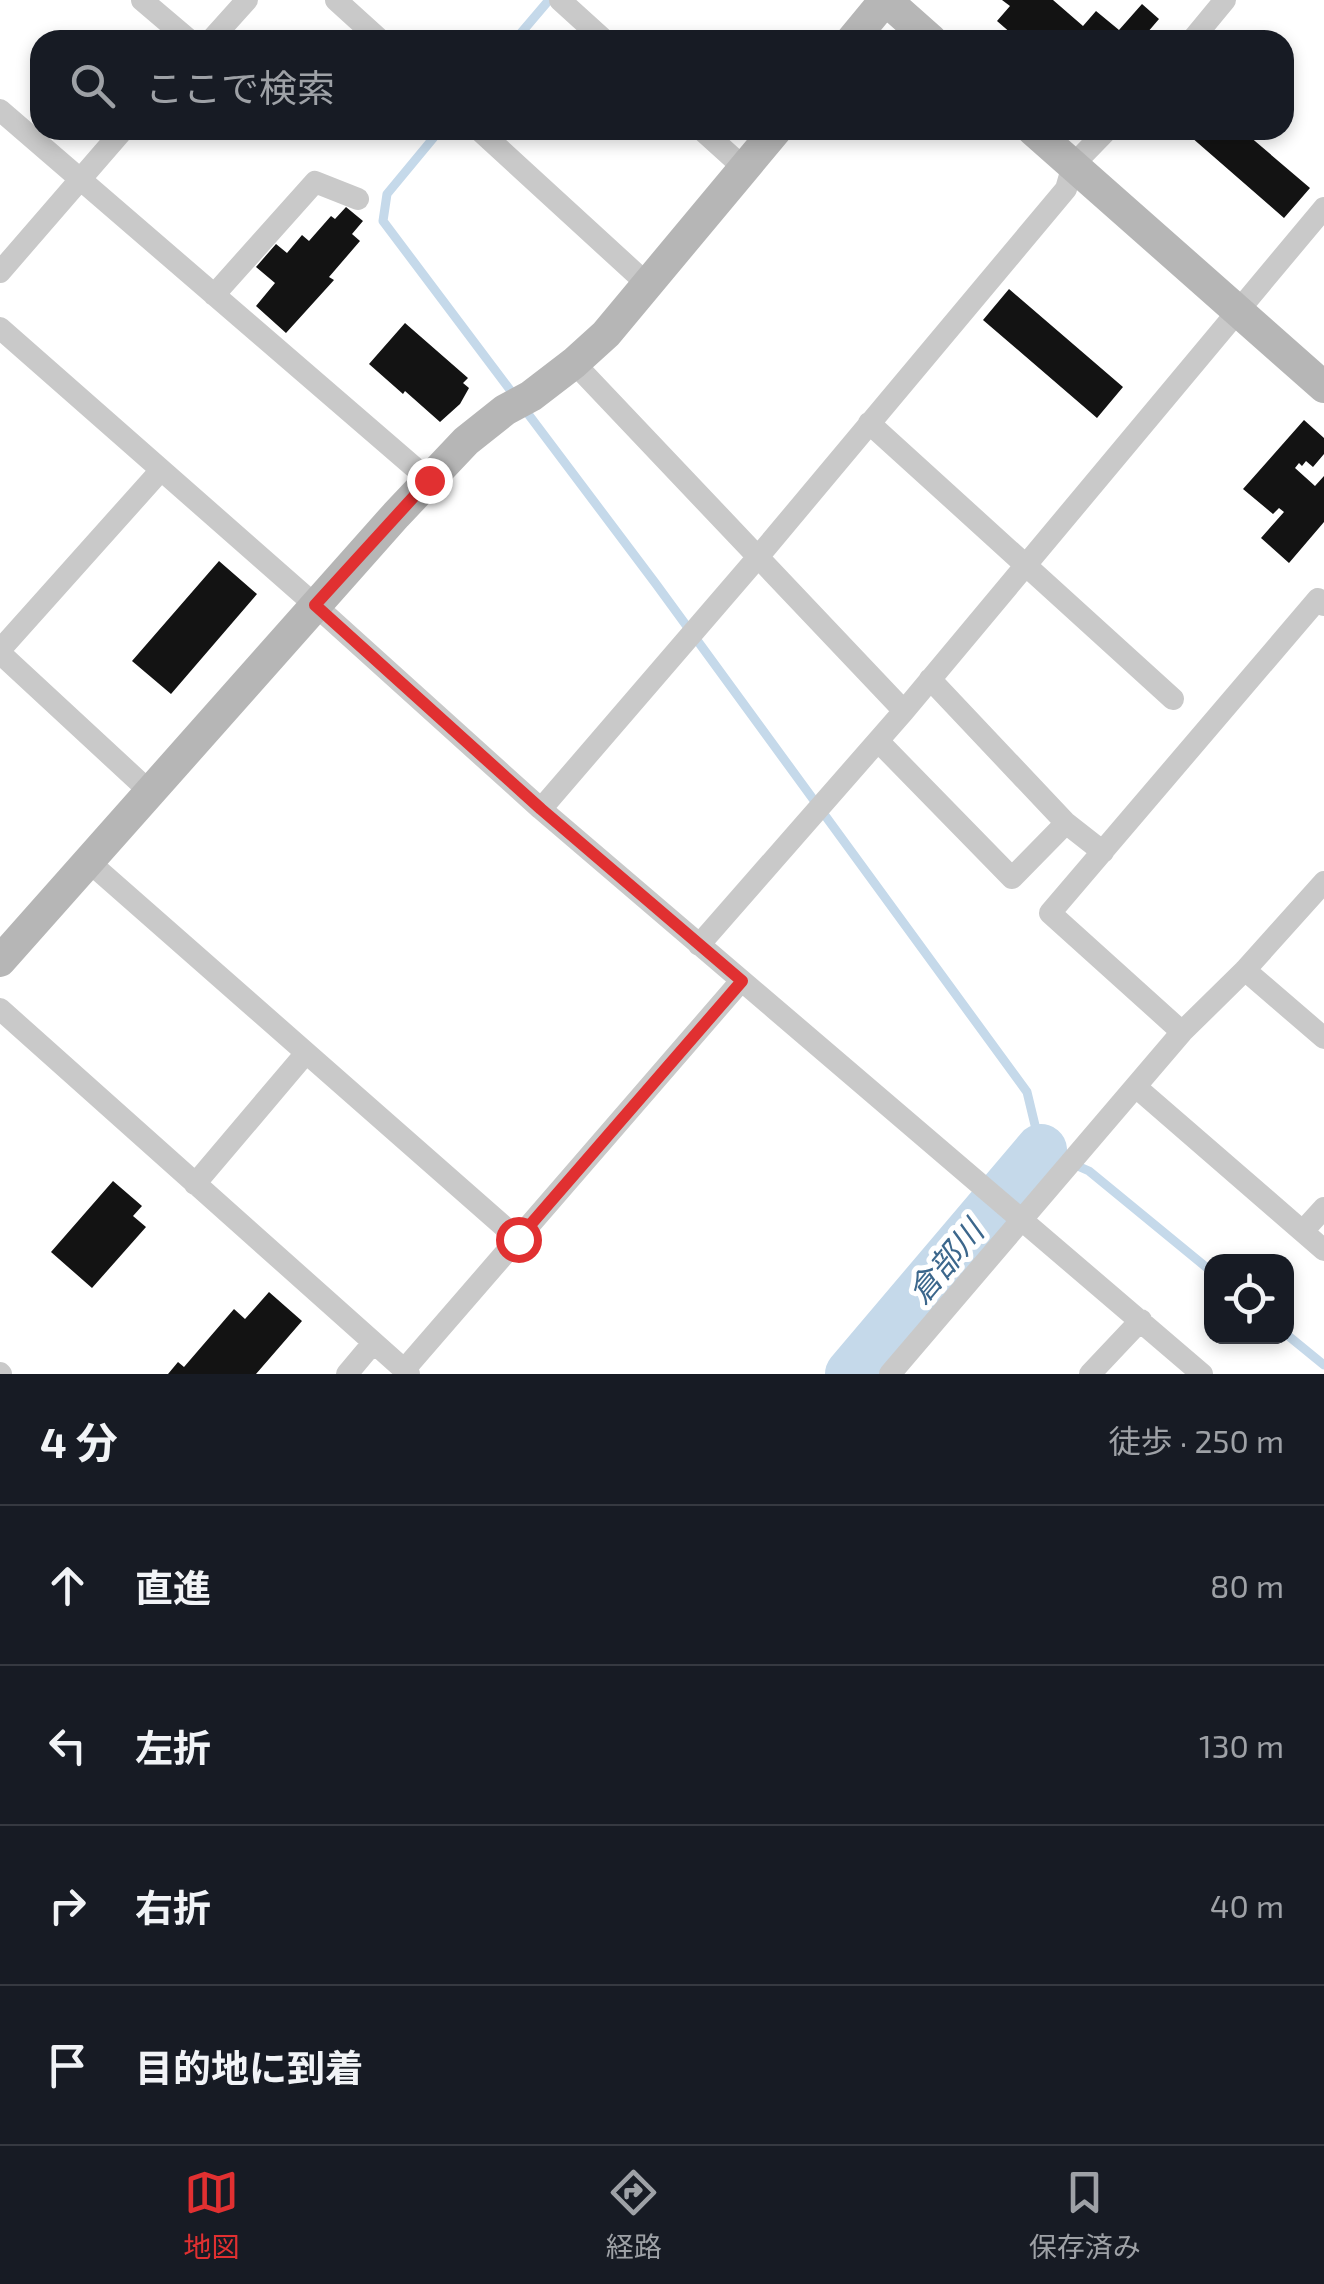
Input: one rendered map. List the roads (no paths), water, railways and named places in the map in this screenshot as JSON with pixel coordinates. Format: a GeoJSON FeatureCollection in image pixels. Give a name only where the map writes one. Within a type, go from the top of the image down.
{"type":"FeatureCollection","features":[{"type":"Feature","properties":{"kind":"street"},"geometry":{"type":"LineString","coordinates":[[142,0],[177,30]]}},
{"type":"Feature","properties":{"kind":"street"},"geometry":{"type":"LineString","coordinates":[[221,30],[248,0]]}},
{"type":"Feature","properties":{"kind":"street"},"geometry":{"type":"LineString","coordinates":[[336,0],[369,30]]}},
{"type":"Feature","properties":{"kind":"street"},"geometry":{"type":"LineString","coordinates":[[560,0],[593,30]]}},
{"type":"Feature","properties":{"kind":"street"},"geometry":{"type":"LineString","coordinates":[[860,30],[885,0],[920,30]]}},
{"type":"Feature","properties":{"kind":"street"},"geometry":{"type":"LineString","coordinates":[[1200,30],[1225,0]]}},
{"type":"Feature","properties":{"kind":"street"},"geometry":{"type":"LineString","coordinates":[[0,110],[30,136]]}},
{"type":"Feature","properties":{"kind":"street"},"geometry":{"type":"LineString","coordinates":[[34,140],[429,480]]}},
{"type":"Feature","properties":{"kind":"street"},"geometry":{"type":"LineString","coordinates":[[0,272],[114,140]]}},
{"type":"Feature","properties":{"kind":"street"},"geometry":{"type":"LineString","coordinates":[[490,140],[648,284]]}},
{"type":"Feature","properties":{"kind":"street"},"geometry":{"type":"LineString","coordinates":[[713,140],[744,168]]}},
{"type":"Feature","properties":{"kind":"street"},"geometry":{"type":"LineString","coordinates":[[0,961],[429,480],[466,442],[574,363],[606,334],[768,140]]}},
{"type":"Feature","properties":{"kind":"street"},"geometry":{"type":"LineString","coordinates":[[1045,140],[1324,386]]}},
{"type":"Feature","properties":{"kind":"street"},"geometry":{"type":"LineString","coordinates":[[541,809],[1066,189],[1074,165],[1098,140]]}},
{"type":"Feature","properties":{"kind":"street"},"geometry":{"type":"LineString","coordinates":[[214,295],[315,182],[358,199]]}},
{"type":"Feature","properties":{"kind":"street"},"geometry":{"type":"LineString","coordinates":[[699,945],[904,711],[1324,208]]}},
{"type":"Feature","properties":{"kind":"street"},"geometry":{"type":"LineString","coordinates":[[0,328],[541,809],[1202,1374]]}},
{"type":"Feature","properties":{"kind":"street"},"geometry":{"type":"LineString","coordinates":[[574,363],[904,711]]}},
{"type":"Feature","properties":{"kind":"street"},"geometry":{"type":"LineString","coordinates":[[869,424],[1172,699]]}},
{"type":"Feature","properties":{"kind":"street"},"geometry":{"type":"LineString","coordinates":[[149,791],[0,652],[161,470]]}},
{"type":"Feature","properties":{"kind":"street"},"geometry":{"type":"LineString","coordinates":[[1182,1032],[1050,913],[1318,600],[1324,605]]}},
{"type":"Feature","properties":{"kind":"street"},"geometry":{"type":"LineString","coordinates":[[930,679],[1066,823],[1102,852]]}},
{"type":"Feature","properties":{"kind":"street"},"geometry":{"type":"LineString","coordinates":[[878,741],[1012,878],[1066,823]]}},
{"type":"Feature","properties":{"kind":"street"},"geometry":{"type":"LineString","coordinates":[[88,861],[518,1239]]}},
{"type":"Feature","properties":{"kind":"street"},"geometry":{"type":"LineString","coordinates":[[890,1374],[1018,1218],[1084,1149],[1182,1032],[1245,970],[1324,882]]}},
{"type":"Feature","properties":{"kind":"street"},"geometry":{"type":"LineString","coordinates":[[1245,970],[1324,1038]]}},
{"type":"Feature","properties":{"kind":"street"},"geometry":{"type":"LineString","coordinates":[[0,1009],[406,1372],[742,981]]}},
{"type":"Feature","properties":{"kind":"street"},"geometry":{"type":"LineString","coordinates":[[195,1184],[306,1053]]}},
{"type":"Feature","properties":{"kind":"street"},"geometry":{"type":"LineString","coordinates":[[1136,1087],[1324,1250]]}},
{"type":"Feature","properties":{"kind":"street"},"geometry":{"type":"LineString","coordinates":[[1303,1231],[1324,1208]]}},
{"type":"Feature","properties":{"kind":"street"},"geometry":{"type":"LineString","coordinates":[[1090,1374],[1140,1320]]}},
{"type":"Feature","properties":{"kind":"street"},"geometry":{"type":"LineString","coordinates":[[347,1374],[374,1344]]}},
{"type":"Feature","properties":{"kind":"waterway"},"geometry":{"type":"LineString","coordinates":[[524,30],[549,0]]}},
{"type":"Feature","properties":{"kind":"waterway"},"geometry":{"type":"LineString","coordinates":[[432,140],[387,194],[383,221],[656,584],[1027,1092],[1041,1150],[1089,1171],[1204,1265]]}},
{"type":"Feature","properties":{"kind":"waterway","name":"倉部川"},"geometry":{"type":"LineString","coordinates":[[851,1374],[1041,1150]]}},
{"type":"Feature","properties":{"kind":"waterway"},"geometry":{"type":"LineString","coordinates":[[1294,1341],[1324,1365]]}}]}
